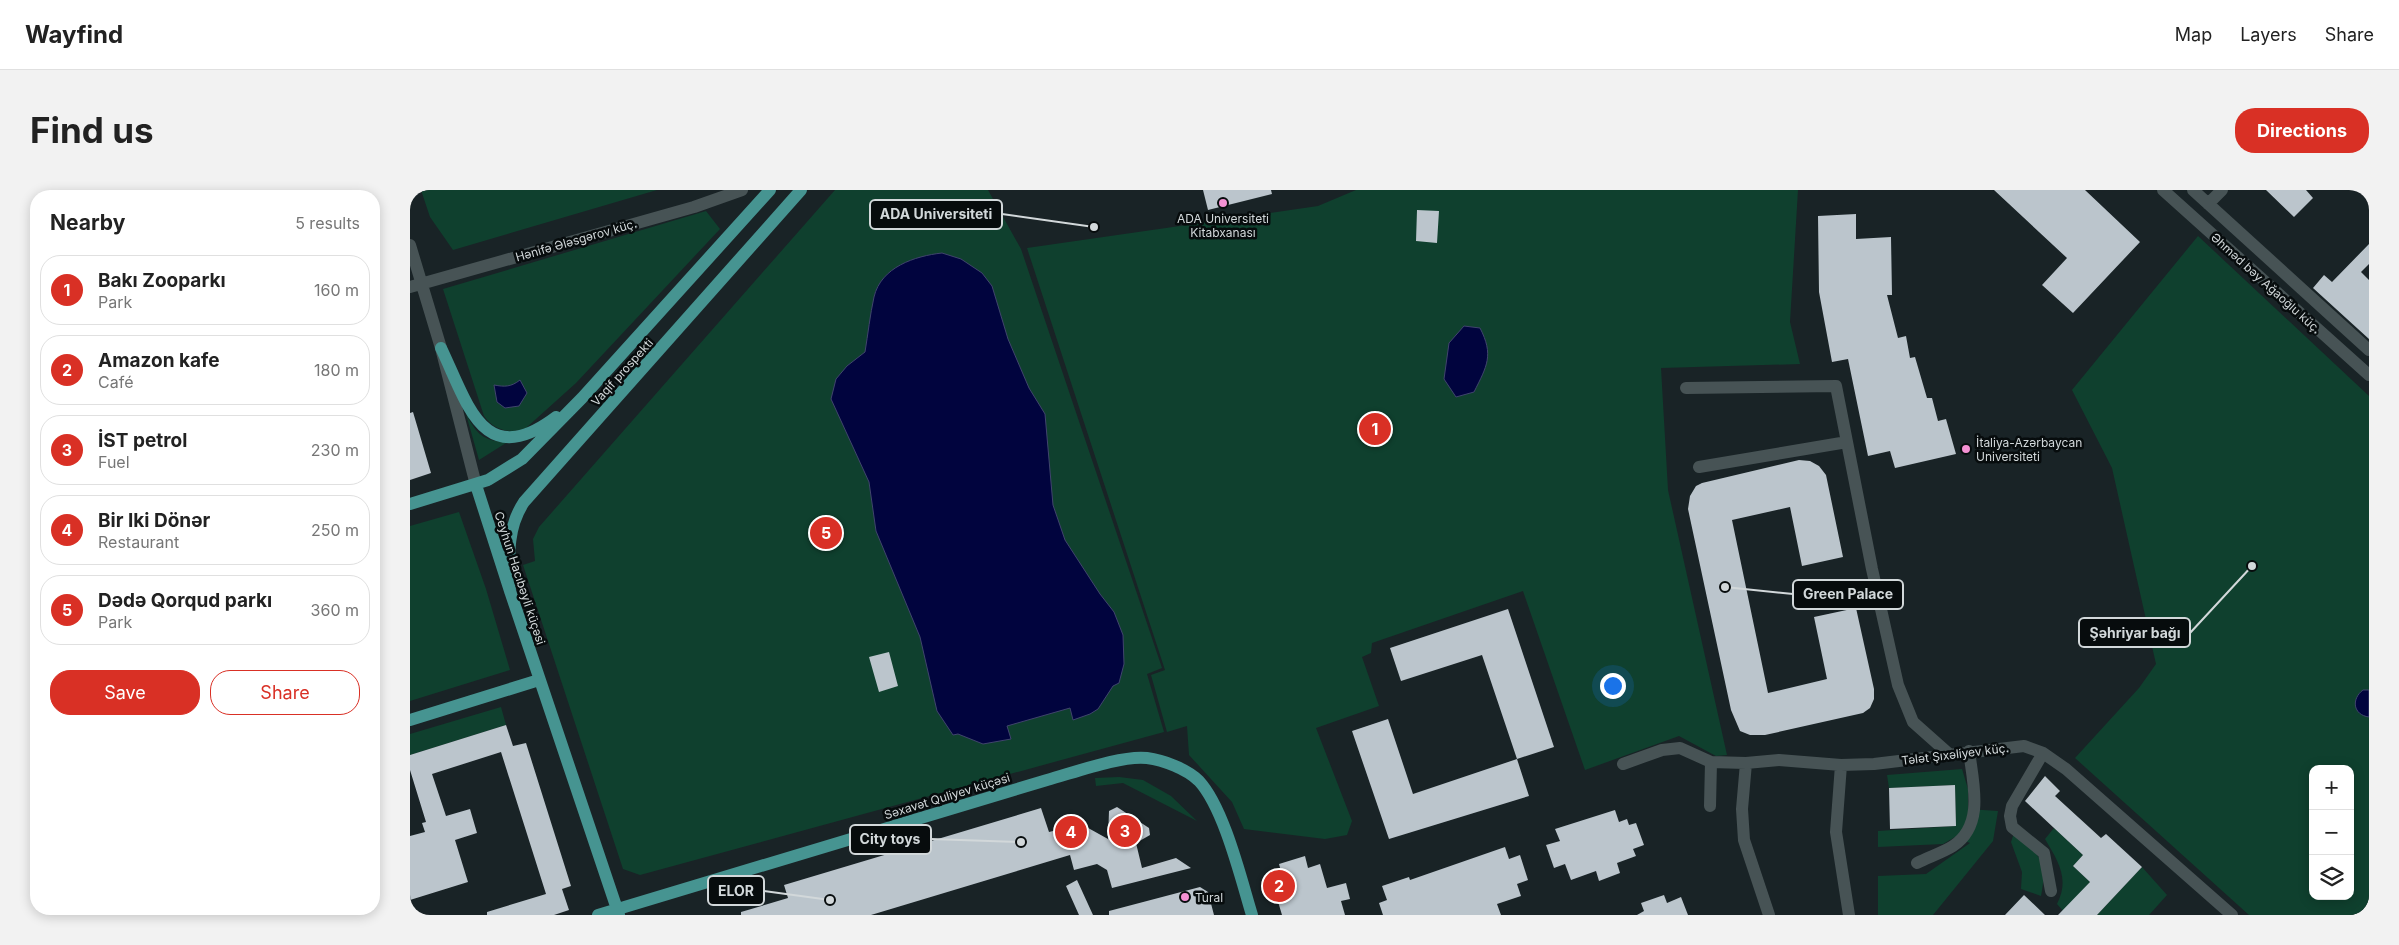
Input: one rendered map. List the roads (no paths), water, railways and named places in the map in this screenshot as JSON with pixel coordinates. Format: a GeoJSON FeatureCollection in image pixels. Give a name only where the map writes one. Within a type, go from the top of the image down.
{"type":"FeatureCollection","features":[{"type":"Feature","properties":{"kind":"main road","name":"Vaqif prospekti"},"geometry":{"type":"LineString","coordinates":[[410,504],[476,485],[500,475],[522,459],[582,398],[770,190]]}},
{"type":"Feature","properties":{"kind":"main road","name":"Vaqif prospekti"},"geometry":{"type":"LineString","coordinates":[[510,591],[508,552],[511,532],[518,512],[524,502],[801,190]]}},
{"type":"Feature","properties":{"kind":"main road"},"geometry":{"type":"LineString","coordinates":[[441,348],[479,423],[486,431],[494,435],[514,437],[528,434],[546,425],[582,398]]}},
{"type":"Feature","properties":{"kind":"main road","name":"Ceyhun Hacıbəyli küçəsi"},"geometry":{"type":"LineString","coordinates":[[476,485],[618,912]]}},
{"type":"Feature","properties":{"kind":"main road"},"geometry":{"type":"LineString","coordinates":[[410,720],[540,680]]}},
{"type":"Feature","properties":{"kind":"main road","name":"Səxavət Quliyev küçəsi"},"geometry":{"type":"LineString","coordinates":[[598,915],[618,912],[1120,760],[1147,758],[1185,771],[1198,780],[1211,798],[1230,843],[1252,915]]}},
{"type":"Feature","properties":{"kind":"street","name":"Hənifə Ələsgərov küç."},"geometry":{"type":"LineString","coordinates":[[416,285],[694,207],[742,190]]}},
{"type":"Feature","properties":{"kind":"street","name":"Əhməd bəy Ağaoğlu küç."},"geometry":{"type":"LineString","coordinates":[[2163,190],[2369,375]]}},
{"type":"Feature","properties":{"kind":"street","name":"Əhməd bəy Ağaoğlu küç."},"geometry":{"type":"LineString","coordinates":[[2193,190],[2369,350]]}},
{"type":"Feature","properties":{"kind":"street"},"geometry":{"type":"LineString","coordinates":[[2208,204],[2222,190]]}},
{"type":"Feature","properties":{"kind":"street","name":"Ceyhun Hacıbəyli küçəsi"},"geometry":{"type":"LineString","coordinates":[[410,245],[416,285],[441,348],[476,485]]}},
{"type":"Feature","properties":{"kind":"street"},"geometry":{"type":"LineString","coordinates":[[1686,388],[1836,386],[1872,569],[1898,685],[1913,722],[1949,754]]}},
{"type":"Feature","properties":{"kind":"street"},"geometry":{"type":"LineString","coordinates":[[1699,467],[1847,442]]}},
{"type":"Feature","properties":{"kind":"street","name":"Tələt Şıxəliyev küç."},"geometry":{"type":"LineString","coordinates":[[1623,764],[1662,750],[1680,748],[1711,762],[1746,763],[1779,760],[1874,764],[1969,751],[2024,746],[2043,753],[2073,775],[2232,915]]}},
{"type":"Feature","properties":{"kind":"street"},"geometry":{"type":"LineString","coordinates":[[1917,863],[1954,845],[1970,829],[1976,804],[1969,751]]}},
{"type":"Feature","properties":{"kind":"street"},"geometry":{"type":"LineString","coordinates":[[2043,753],[2012,806],[2010,816],[2012,827],[2044,853],[2048,863],[2051,891]]}},
{"type":"Feature","properties":{"kind":"street"},"geometry":{"type":"LineString","coordinates":[[1710,806],[1711,762]]}},
{"type":"Feature","properties":{"kind":"street"},"geometry":{"type":"LineString","coordinates":[[1746,763],[1742,809],[1744,840],[1769,915]]}},
{"type":"Feature","properties":{"kind":"street"},"geometry":{"type":"LineString","coordinates":[[1841,764],[1836,832],[1849,915]]}},
{"type":"Feature","properties":{"kind":"place","name":"ADA Universiteti Kitabxanası"},"geometry":{"type":"Point","coordinates":[1223,203]}},
{"type":"Feature","properties":{"kind":"place","name":"ADA Universiteti"},"geometry":{"type":"Point","coordinates":[1094,227]}},
{"type":"Feature","properties":{"kind":"place","name":"Bakı Zooparkı"},"geometry":{"type":"Point","coordinates":[1375,429]}},
{"type":"Feature","properties":{"kind":"place","name":"İtaliya-Azərbaycan Universiteti"},"geometry":{"type":"Point","coordinates":[1966,449]}},
{"type":"Feature","properties":{"kind":"place","name":"Dədə Qorqud parkı"},"geometry":{"type":"Point","coordinates":[826,533]}},
{"type":"Feature","properties":{"kind":"place","name":"Şəhriyar bağı"},"geometry":{"type":"Point","coordinates":[2252,566]}},
{"type":"Feature","properties":{"kind":"place","name":"Green Palace"},"geometry":{"type":"Point","coordinates":[1725,587]}},
{"type":"Feature","properties":{"kind":"place","name":"İST petrol"},"geometry":{"type":"Point","coordinates":[1125,831]}},
{"type":"Feature","properties":{"kind":"place","name":"Bir Iki Dönər"},"geometry":{"type":"Point","coordinates":[1071,832]}},
{"type":"Feature","properties":{"kind":"place","name":"City toys"},"geometry":{"type":"Point","coordinates":[1021,842]}},
{"type":"Feature","properties":{"kind":"place","name":"Amazon kafe"},"geometry":{"type":"Point","coordinates":[1279,886]}},
{"type":"Feature","properties":{"kind":"place","name":"Tural"},"geometry":{"type":"Point","coordinates":[1185,897]}},
{"type":"Feature","properties":{"kind":"place","name":"ELOR"},"geometry":{"type":"Point","coordinates":[830,900]}}]}
